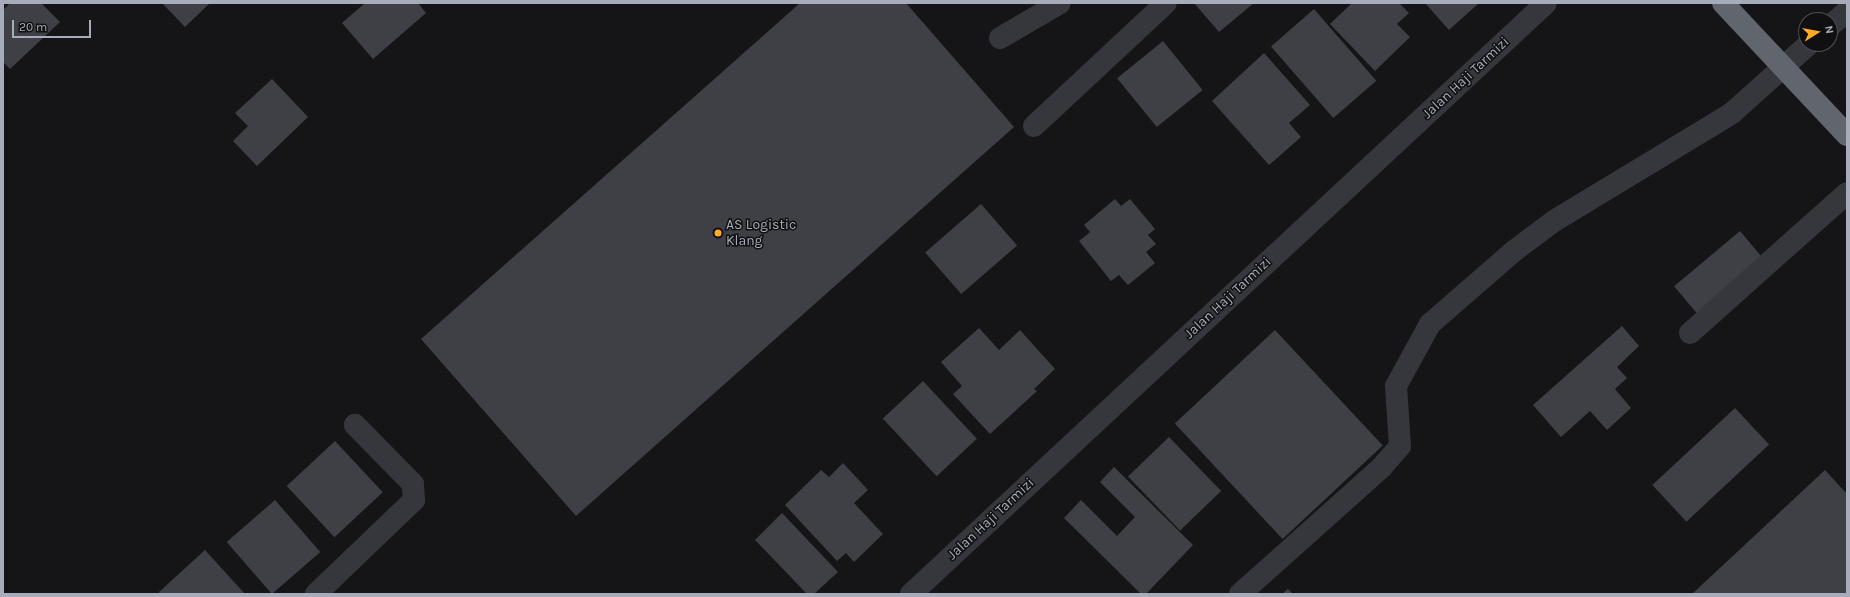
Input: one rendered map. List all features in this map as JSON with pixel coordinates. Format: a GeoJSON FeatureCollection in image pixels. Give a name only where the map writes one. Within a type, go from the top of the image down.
{"type":"FeatureCollection","features":[{"type":"Feature","properties":{"kind":"highway"},"geometry":{"type":"LineString","coordinates":[[1724,3],[1797,56],[1847,135]]}},
{"type":"Feature","properties":{"kind":"street"},"geometry":{"type":"LineString","coordinates":[[1000,38],[1060,3]]}},
{"type":"Feature","properties":{"kind":"street"},"geometry":{"type":"LineString","coordinates":[[1034,126],[1166,3]]}},
{"type":"Feature","properties":{"kind":"street","name":"Jalan Haji Tarmizi"},"geometry":{"type":"LineString","coordinates":[[911,594],[1546,3]]}},
{"type":"Feature","properties":{"kind":"street"},"geometry":{"type":"LineString","coordinates":[[1838,19],[1847,11]]}},
{"type":"Feature","properties":{"kind":"street"},"geometry":{"type":"LineString","coordinates":[[1240,594],[1381,468],[1400,446],[1396,386],[1430,324],[1514,251],[1554,221],[1736,110],[1797,56]]}},
{"type":"Feature","properties":{"kind":"street"},"geometry":{"type":"LineString","coordinates":[[1690,332],[1847,193]]}},
{"type":"Feature","properties":{"kind":"street"},"geometry":{"type":"LineString","coordinates":[[316,594],[414,500],[413,484],[355,425]]}},
{"type":"Feature","properties":{"kind":"building"},"geometry":{"type":"Polygon","coordinates":[[[10,3],[41,3],[60,22],[10,69],[3,62],[3,10],[10,3]]]}},
{"type":"Feature","properties":{"kind":"building"},"geometry":{"type":"Polygon","coordinates":[[[162,3],[210,3],[185,27],[162,3]]]}},
{"type":"Feature","properties":{"kind":"building"},"geometry":{"type":"Polygon","coordinates":[[[365,3],[418,3],[426,13],[373,59],[342,23],[365,3]]]}},
{"type":"Feature","properties":{"kind":"building","name":"AS Logistic Klang"},"geometry":{"type":"Polygon","coordinates":[[[800,3],[906,3],[1014,127],[576,516],[421,339],[800,3]]]}},
{"type":"Feature","properties":{"kind":"building"},"geometry":{"type":"Polygon","coordinates":[[[1194,3],[1254,3],[1219,32],[1194,3]]]}},
{"type":"Feature","properties":{"kind":"building"},"geometry":{"type":"Polygon","coordinates":[[[1352,3],[1399,3],[1409,13],[1397,24],[1410,37],[1375,71],[1330,24],[1352,3]]]}},
{"type":"Feature","properties":{"kind":"building"},"geometry":{"type":"Polygon","coordinates":[[[1425,3],[1479,3],[1449,30],[1425,3]]]}},
{"type":"Feature","properties":{"kind":"building"},"geometry":{"type":"Polygon","coordinates":[[[1314,9],[1376,81],[1333,118],[1271,46],[1314,9]]]}},
{"type":"Feature","properties":{"kind":"building"},"geometry":{"type":"Polygon","coordinates":[[[1163,41],[1203,90],[1157,127],[1117,78],[1163,41]]]}},
{"type":"Feature","properties":{"kind":"building"},"geometry":{"type":"Polygon","coordinates":[[[1264,53],[1310,105],[1289,123],[1301,137],[1269,165],[1212,101],[1264,53]]]}},
{"type":"Feature","properties":{"kind":"building"},"geometry":{"type":"Polygon","coordinates":[[[272,79],[308,117],[257,166],[233,141],[248,126],[235,113],[272,79]]]}},
{"type":"Feature","properties":{"kind":"building"},"geometry":{"type":"Polygon","coordinates":[[[1115,199],[1121,206],[1130,199],[1155,229],[1148,235],[1156,244],[1146,252],[1155,263],[1128,285],[1119,275],[1111,281],[1079,241],[1090,232],[1084,225],[1115,199]]]}},
{"type":"Feature","properties":{"kind":"building"},"geometry":{"type":"Polygon","coordinates":[[[981,204],[1017,246],[961,294],[925,253],[981,204]]]}},
{"type":"Feature","properties":{"kind":"building"},"geometry":{"type":"Polygon","coordinates":[[[1740,231],[1762,258],[1697,313],[1674,286],[1740,231]]]}},
{"type":"Feature","properties":{"kind":"building"},"geometry":{"type":"Polygon","coordinates":[[[1622,326],[1639,346],[1617,367],[1627,378],[1615,389],[1631,408],[1607,430],[1590,411],[1561,437],[1533,405],[1622,326]]]}},
{"type":"Feature","properties":{"kind":"building"},"geometry":{"type":"Polygon","coordinates":[[[979,328],[999,350],[1020,330],[1055,369],[1034,389],[1037,391],[990,434],[953,394],[962,386],[941,362],[979,328]]]}},
{"type":"Feature","properties":{"kind":"building"},"geometry":{"type":"Polygon","coordinates":[[[1275,330],[1383,446],[1283,539],[1175,423],[1275,330]]]}},
{"type":"Feature","properties":{"kind":"building"},"geometry":{"type":"Polygon","coordinates":[[[923,381],[977,439],[937,476],[883,419],[923,381]]]}},
{"type":"Feature","properties":{"kind":"building"},"geometry":{"type":"Polygon","coordinates":[[[1735,408],[1769,445],[1686,522],[1652,485],[1735,408]]]}},
{"type":"Feature","properties":{"kind":"building"},"geometry":{"type":"Polygon","coordinates":[[[1169,437],[1221,491],[1180,531],[1128,477],[1169,437]]]}},
{"type":"Feature","properties":{"kind":"building"},"geometry":{"type":"Polygon","coordinates":[[[335,441],[383,492],[334,537],[287,486],[335,441]]]}},
{"type":"Feature","properties":{"kind":"building"},"geometry":{"type":"Polygon","coordinates":[[[843,463],[868,490],[854,503],[883,534],[854,562],[846,553],[837,561],[785,505],[821,470],[829,477],[843,463]]]}},
{"type":"Feature","properties":{"kind":"building"},"geometry":{"type":"Polygon","coordinates":[[[1114,467],[1193,545],[1146,594],[1141,594],[1064,518],[1081,500],[1117,536],[1135,517],[1100,482],[1114,467]]]}},
{"type":"Feature","properties":{"kind":"building"},"geometry":{"type":"Polygon","coordinates":[[[1825,470],[1847,494],[1847,594],[1692,594],[1825,470]]]}},
{"type":"Feature","properties":{"kind":"building"},"geometry":{"type":"Polygon","coordinates":[[[275,500],[320,552],[272,594],[227,542],[275,500]]]}},
{"type":"Feature","properties":{"kind":"building"},"geometry":{"type":"Polygon","coordinates":[[[782,513],[838,572],[814,594],[807,594],[755,540],[782,513]]]}},
{"type":"Feature","properties":{"kind":"building"},"geometry":{"type":"Polygon","coordinates":[[[205,550],[245,594],[160,594],[159,592],[205,550]]]}},
{"type":"Feature","properties":{"kind":"building"},"geometry":{"type":"Polygon","coordinates":[[[1288,589],[1293,594],[1282,594],[1288,589]]]}},
{"type":"Feature","properties":{"kind":"place","name":"AS Logistic Klang"},"geometry":{"type":"Point","coordinates":[718,233]}}]}
